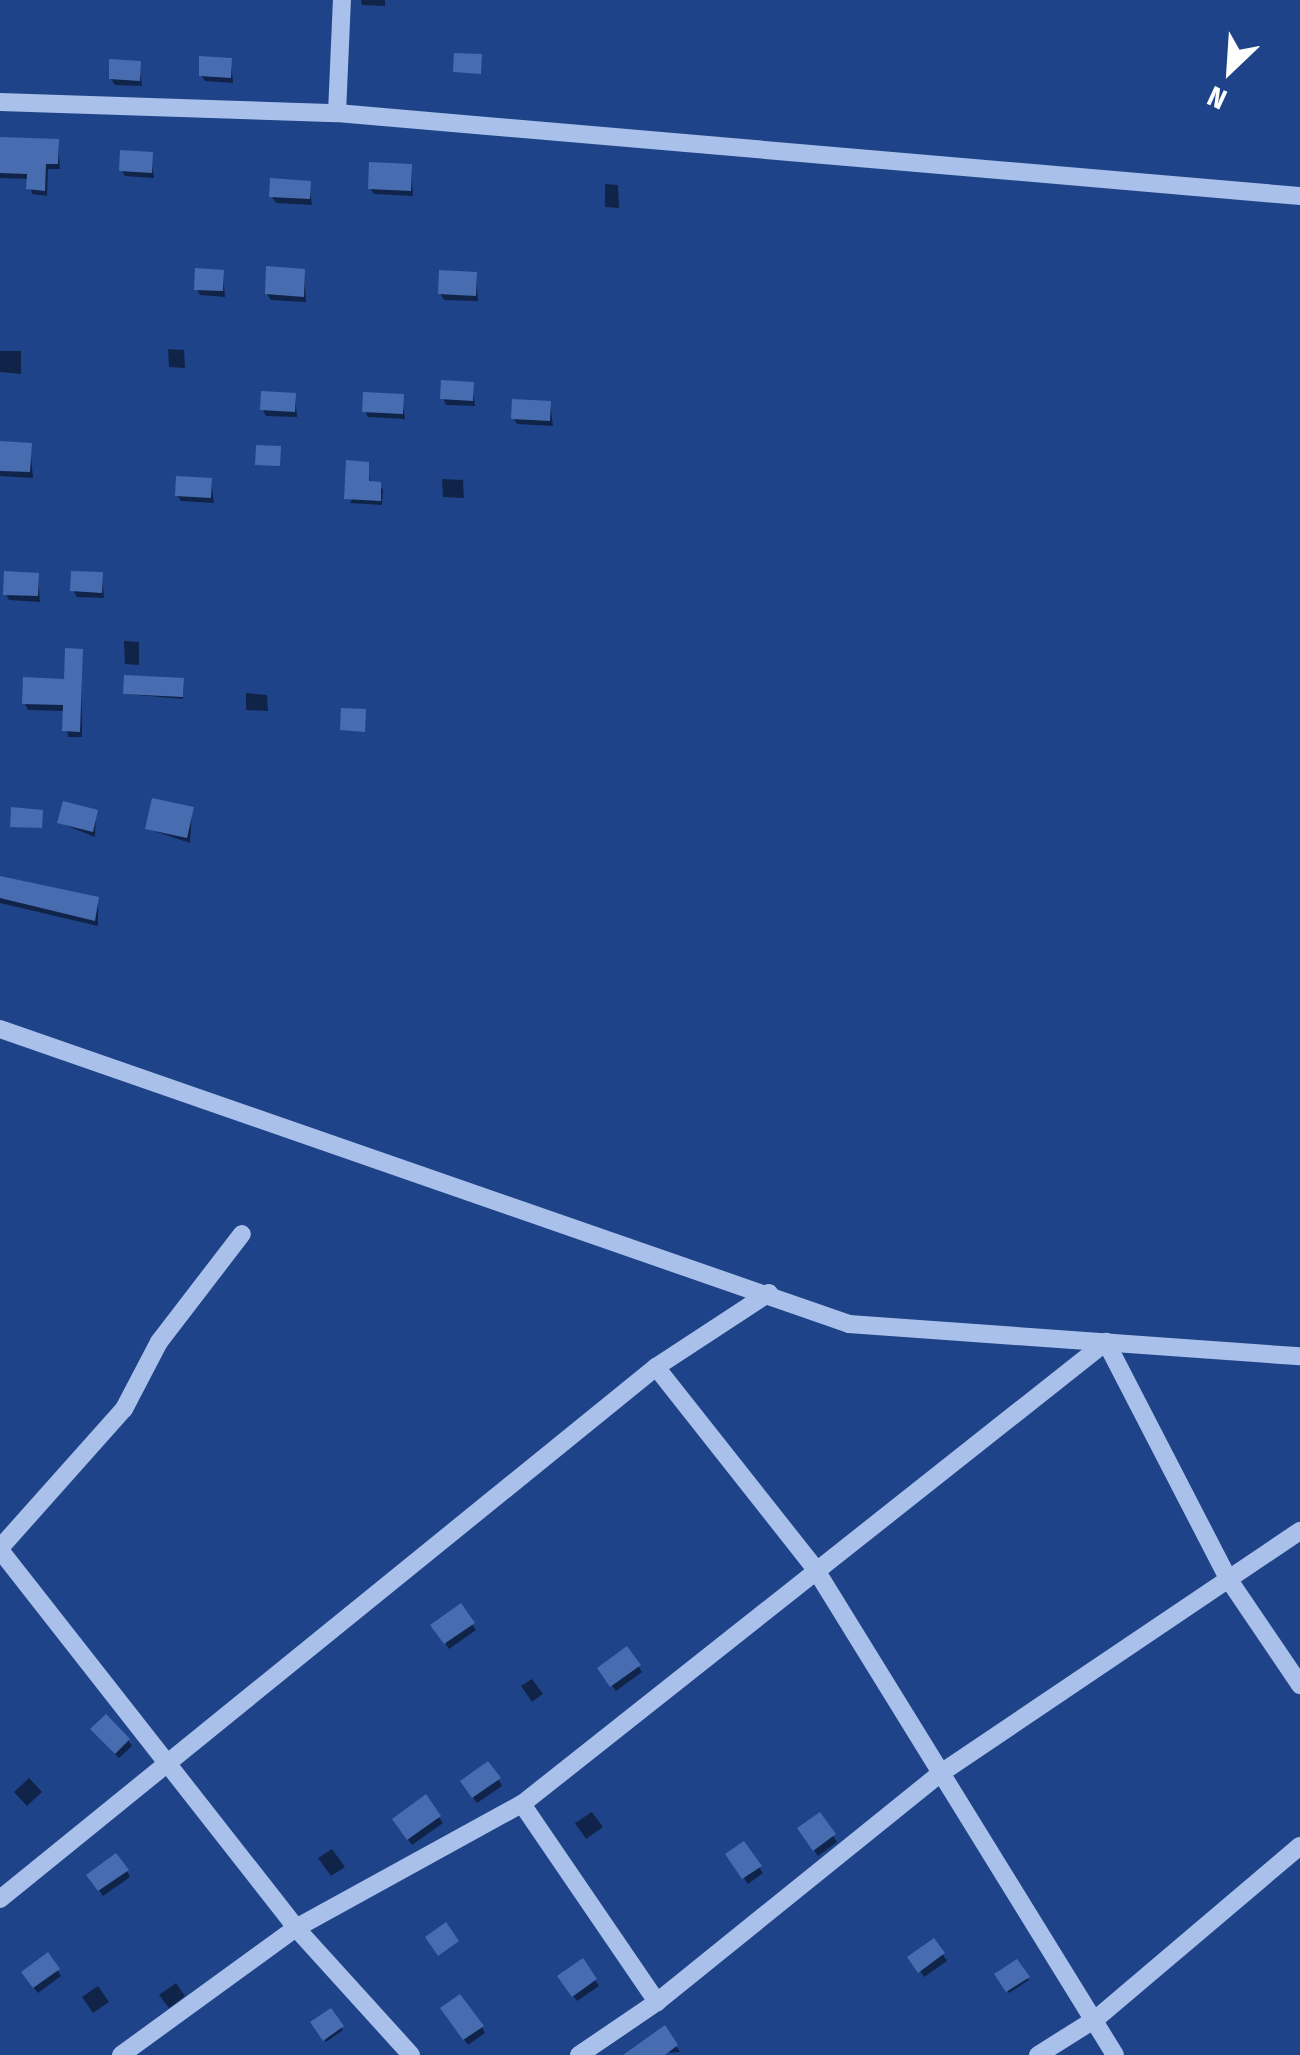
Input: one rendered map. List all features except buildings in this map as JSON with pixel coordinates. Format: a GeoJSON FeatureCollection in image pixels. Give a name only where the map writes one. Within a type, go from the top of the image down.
{"type":"FeatureCollection","features":[{"type":"Feature","properties":{"kind":"street"},"geometry":{"type":"LineString","coordinates":[[337,113],[342,0]]}},
{"type":"Feature","properties":{"kind":"street"},"geometry":{"type":"LineString","coordinates":[[0,102],[337,113],[1300,196]]}},
{"type":"Feature","properties":{"kind":"street"},"geometry":{"type":"LineString","coordinates":[[0,1029],[769,1292],[849,1324],[1300,1356]]}},
{"type":"Feature","properties":{"kind":"street"},"geometry":{"type":"LineString","coordinates":[[242,1234],[159,1342],[124,1409],[0,1549],[296,1928],[410,2055]]}},
{"type":"Feature","properties":{"kind":"street"},"geometry":{"type":"LineString","coordinates":[[0,1899],[656,1367],[769,1292]]}},
{"type":"Feature","properties":{"kind":"street"},"geometry":{"type":"LineString","coordinates":[[121,2055],[296,1928],[522,1804],[814,1567],[1106,1342]]}},
{"type":"Feature","properties":{"kind":"street"},"geometry":{"type":"LineString","coordinates":[[1106,1342],[1229,1580],[1300,1685]]}},
{"type":"Feature","properties":{"kind":"street"},"geometry":{"type":"LineString","coordinates":[[656,1367],[814,1567],[1098,2018],[1116,2055]]}},
{"type":"Feature","properties":{"kind":"street"},"geometry":{"type":"LineString","coordinates":[[579,2055],[657,2002],[941,1773],[1300,1531]]}},
{"type":"Feature","properties":{"kind":"street"},"geometry":{"type":"LineString","coordinates":[[522,1804],[657,2002]]}},
{"type":"Feature","properties":{"kind":"street"},"geometry":{"type":"LineString","coordinates":[[1038,2055],[1098,2018],[1300,1846]]}}]}
